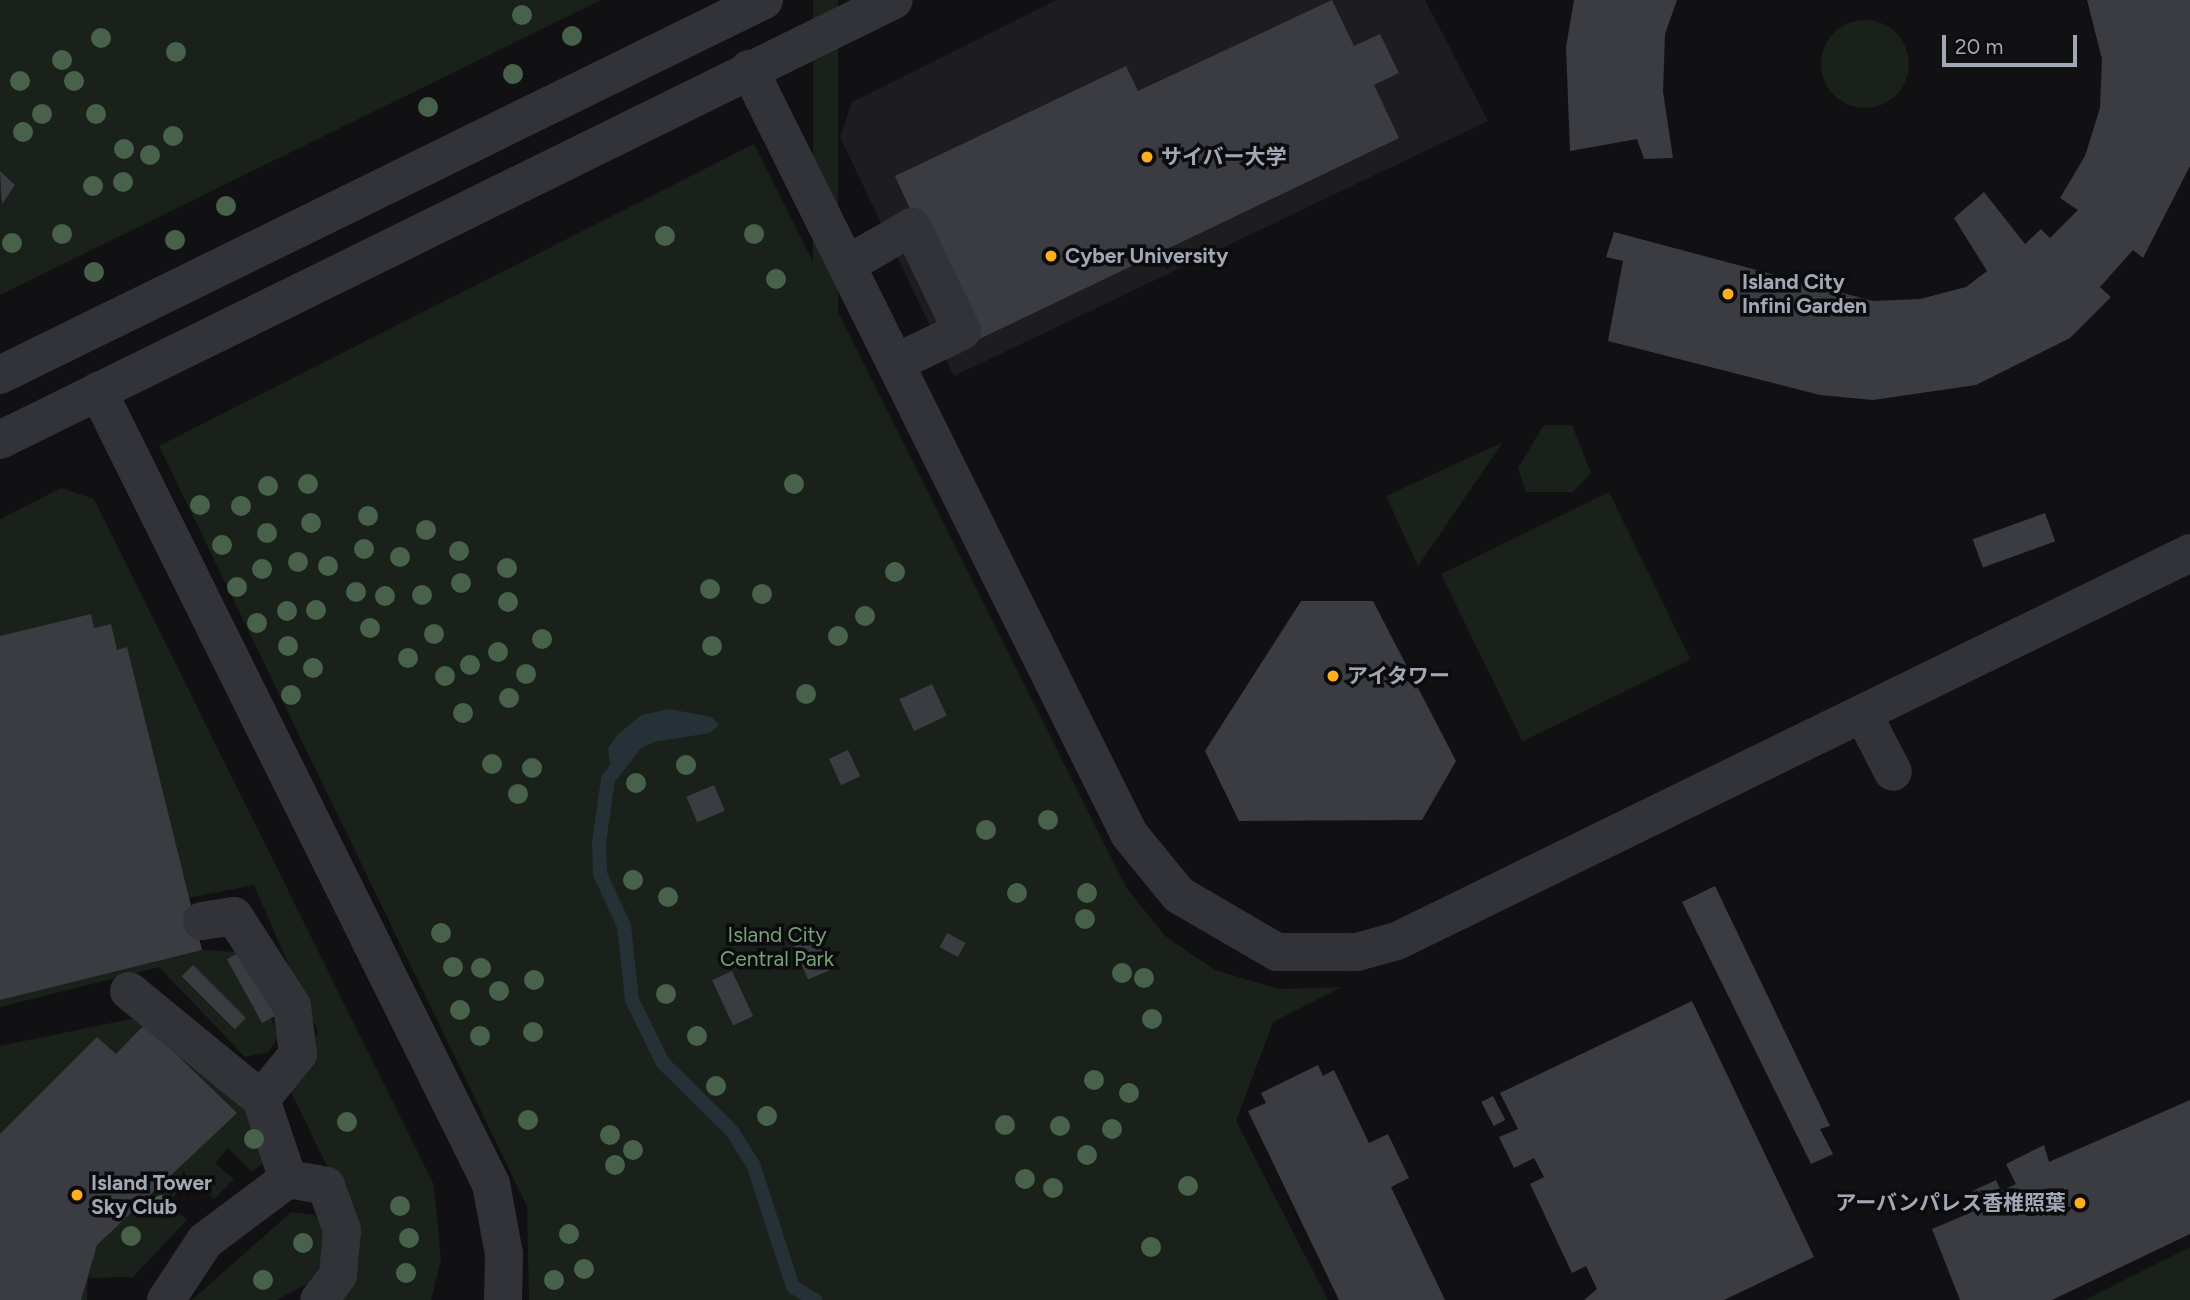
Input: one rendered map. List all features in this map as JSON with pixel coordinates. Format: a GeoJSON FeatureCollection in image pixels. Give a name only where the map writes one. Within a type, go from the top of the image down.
{"type":"FeatureCollection","features":[{"type":"Feature","properties":{"kind":"street"},"geometry":{"type":"LineString","coordinates":[[0,375],[764,0]]}},
{"type":"Feature","properties":{"kind":"street"},"geometry":{"type":"LineString","coordinates":[[0,440],[749,69],[894,0]]}},
{"type":"Feature","properties":{"kind":"street"},"geometry":{"type":"LineString","coordinates":[[749,69],[1129,834],[1179,895],[1277,952],[1357,952],[1397,941],[2190,553]]}},
{"type":"Feature","properties":{"kind":"street"},"geometry":{"type":"LineString","coordinates":[[848,264],[912,227],[962,331],[895,363]]}},
{"type":"Feature","properties":{"kind":"street"},"geometry":{"type":"LineString","coordinates":[[97,391],[491,1184],[504,1254],[503,1300]]}},
{"type":"Feature","properties":{"kind":"street"},"geometry":{"type":"LineString","coordinates":[[1863,714],[1893,772]]}},
{"type":"Feature","properties":{"kind":"street"},"geometry":{"type":"LineString","coordinates":[[202,921],[234,916],[292,1006],[298,1054],[261,1098]]}},
{"type":"Feature","properties":{"kind":"street"},"geometry":{"type":"LineString","coordinates":[[129,991],[261,1098],[288,1180]]}},
{"type":"Feature","properties":{"kind":"street"},"geometry":{"type":"LineString","coordinates":[[166,1300],[205,1241],[288,1180],[326,1186],[342,1230],[338,1275],[319,1300]]}},
{"type":"Feature","properties":{"kind":"shaded area","name":"Cyber University"},"geometry":{"type":"Polygon","coordinates":[[[1056,0],[1425,0],[1488,121],[954,376],[840,137],[852,102],[1056,0]]]}},
{"type":"Feature","properties":{"kind":"shaded area"},"geometry":{"type":"Polygon","coordinates":[[[669,709],[712,717],[719,725],[710,733],[654,742],[610,764],[608,748],[618,734],[642,715],[669,709]]]}},
{"type":"Feature","properties":{"kind":"green space"},"geometry":{"type":"Polygon","coordinates":[[[0,0],[601,0],[0,295],[0,0]]]}},
{"type":"Feature","properties":{"kind":"green space"},"geometry":{"type":"Polygon","coordinates":[[[813,0],[838,0],[838,906],[813,906],[813,0]]]}},
{"type":"Feature","properties":{"kind":"green space"},"geometry":{"type":"Polygon","coordinates":[[[1865,20],[1890,27],[1902,39],[1909,64],[1902,89],[1890,101],[1865,108],[1840,101],[1828,89],[1821,64],[1828,39],[1840,27],[1865,20]]]}},
{"type":"Feature","properties":{"kind":"green space","name":"Island City Central Park"},"geometry":{"type":"Polygon","coordinates":[[[754,144],[1126,887],[1165,936],[1215,970],[1279,989],[1342,987],[1273,1022],[1236,1121],[1328,1300],[529,1300],[527,1206],[159,446],[754,144]]]}},
{"type":"Feature","properties":{"kind":"green space"},"geometry":{"type":"Polygon","coordinates":[[[1544,425],[1572,425],[1591,473],[1573,492],[1526,492],[1518,468],[1544,425]]]}},
{"type":"Feature","properties":{"kind":"green space"},"geometry":{"type":"Polygon","coordinates":[[[1503,442],[1418,566],[1386,496],[1503,442]]]}},
{"type":"Feature","properties":{"kind":"green space"},"geometry":{"type":"Polygon","coordinates":[[[61,488],[94,499],[434,1185],[441,1260],[431,1300],[339,1300],[351,1215],[289,1088],[318,1032],[254,885],[189,898],[202,950],[240,952],[275,1027],[277,1039],[268,1052],[245,1057],[159,967],[0,1007],[0,519],[61,488]]]}},
{"type":"Feature","properties":{"kind":"green space"},"geometry":{"type":"Polygon","coordinates":[[[1609,492],[1691,659],[1522,741],[1441,574],[1609,492]]]}},
{"type":"Feature","properties":{"kind":"green space","name":"Island Tower Sky Club"},"geometry":{"type":"Polygon","coordinates":[[[150,1015],[242,1105],[266,1161],[252,1172],[228,1148],[215,1163],[234,1179],[214,1199],[189,1177],[168,1204],[187,1220],[133,1277],[88,1278],[87,1300],[0,1300],[0,1046],[150,1015]]]}},
{"type":"Feature","properties":{"kind":"green space"},"geometry":{"type":"Polygon","coordinates":[[[291,1212],[315,1215],[326,1230],[326,1257],[308,1283],[277,1300],[192,1300],[291,1212]]]}},
{"type":"Feature","properties":{"kind":"green space"},"geometry":{"type":"Polygon","coordinates":[[[2190,1247],[2190,1300],[2085,1300],[2190,1247]]]}},
{"type":"Feature","properties":{"kind":"building","name":"サイバー大学"},"geometry":{"type":"Polygon","coordinates":[[[1332,0],[1354,46],[1380,34],[1399,73],[1374,85],[1399,138],[971,343],[895,176],[1126,66],[1138,91],[1332,0]]]}},
{"type":"Feature","properties":{"kind":"building"},"geometry":{"type":"Polygon","coordinates":[[[1574,0],[1677,0],[1665,34],[1663,92],[1673,158],[1644,159],[1637,139],[1570,151],[1566,47],[1574,0]]]}},
{"type":"Feature","properties":{"kind":"building","name":"Island City Infini Garden"},"geometry":{"type":"Polygon","coordinates":[[[2087,0],[2190,0],[2190,166],[2143,258],[2133,250],[2100,287],[2111,297],[2070,338],[1976,385],[1873,400],[1820,395],[1608,341],[1623,261],[1606,257],[1614,232],[1873,301],[1920,299],[1966,287],[1987,271],[1954,218],[1984,192],[2025,244],[2041,229],[2050,238],[2078,210],[2060,198],[2085,156],[2100,108],[2102,59],[2087,0]]]}},
{"type":"Feature","properties":{"kind":"building"},"geometry":{"type":"Polygon","coordinates":[[[0,171],[15,185],[2,204],[0,171]]]}},
{"type":"Feature","properties":{"kind":"building"},"geometry":{"type":"Polygon","coordinates":[[[2045,513],[2055,541],[1983,568],[1973,539],[2045,513]]]}},
{"type":"Feature","properties":{"kind":"building","name":"アイタワー"},"geometry":{"type":"Polygon","coordinates":[[[1301,601],[1373,601],[1456,761],[1422,820],[1239,821],[1205,751],[1301,601]]]}},
{"type":"Feature","properties":{"kind":"building"},"geometry":{"type":"Polygon","coordinates":[[[91,614],[94,628],[111,624],[117,650],[127,647],[202,950],[0,1000],[0,636],[91,614]]]}},
{"type":"Feature","properties":{"kind":"building"},"geometry":{"type":"Polygon","coordinates":[[[932,684],[947,716],[914,731],[899,699],[932,684]]]}},
{"type":"Feature","properties":{"kind":"building"},"geometry":{"type":"Polygon","coordinates":[[[848,750],[860,776],[841,785],[829,759],[848,750]]]}},
{"type":"Feature","properties":{"kind":"building"},"geometry":{"type":"Polygon","coordinates":[[[714,785],[725,811],[697,822],[686,797],[714,785]]]}},
{"type":"Feature","properties":{"kind":"building"},"geometry":{"type":"Polygon","coordinates":[[[1715,886],[1830,1126],[1820,1129],[1833,1154],[1811,1164],[1682,902],[1715,886]]]}},
{"type":"Feature","properties":{"kind":"building"},"geometry":{"type":"Polygon","coordinates":[[[947,933],[966,943],[958,957],[939,947],[947,933]]]}},
{"type":"Feature","properties":{"kind":"building"},"geometry":{"type":"Polygon","coordinates":[[[816,937],[830,970],[808,980],[794,946],[816,937]]]}},
{"type":"Feature","properties":{"kind":"building"},"geometry":{"type":"Polygon","coordinates":[[[240,952],[275,1016],[262,1023],[227,959],[240,952]]]}},
{"type":"Feature","properties":{"kind":"building"},"geometry":{"type":"Polygon","coordinates":[[[193,965],[246,1018],[235,1029],[182,976],[193,965]]]}},
{"type":"Feature","properties":{"kind":"building"},"geometry":{"type":"Polygon","coordinates":[[[732,971],[753,1016],[733,1026],[712,980],[732,971]]]}},
{"type":"Feature","properties":{"kind":"building"},"geometry":{"type":"Polygon","coordinates":[[[1692,1001],[1814,1257],[1724,1300],[1584,1300],[1597,1289],[1586,1266],[1572,1273],[1530,1184],[1544,1177],[1534,1158],[1514,1168],[1499,1137],[1518,1129],[1500,1093],[1692,1001]]]}},
{"type":"Feature","properties":{"kind":"building","name":"Island Tower Sky Club"},"geometry":{"type":"Polygon","coordinates":[[[145,1024],[237,1113],[97,1245],[81,1300],[0,1300],[0,1134],[97,1037],[116,1054],[145,1024]]]}},
{"type":"Feature","properties":{"kind":"building"},"geometry":{"type":"Polygon","coordinates":[[[1318,1065],[1323,1076],[1334,1070],[1369,1143],[1388,1134],[1409,1178],[1391,1187],[1445,1300],[1339,1300],[1248,1111],[1266,1103],[1261,1093],[1318,1065]]]}},
{"type":"Feature","properties":{"kind":"building"},"geometry":{"type":"Polygon","coordinates":[[[1493,1096],[1505,1120],[1494,1126],[1481,1102],[1493,1096]]]}},
{"type":"Feature","properties":{"kind":"building","name":"アーバンパレス香椎照葉"},"geometry":{"type":"Polygon","coordinates":[[[2190,1100],[2190,1234],[2052,1300],[1960,1300],[1932,1229],[1972,1212],[1966,1194],[1996,1180],[2001,1191],[2016,1184],[2006,1164],[2044,1145],[2049,1162],[2190,1100]]]}},
{"type":"Feature","properties":{"kind":"waterway"},"geometry":{"type":"LineString","coordinates":[[634,746],[608,779],[599,843],[600,874],[624,926],[632,1000],[663,1063],[732,1131],[753,1164],[793,1287],[815,1300]]}},
{"type":"Feature","properties":{"kind":"place","name":"サイバー大学"},"geometry":{"type":"Point","coordinates":[1147,157]}},
{"type":"Feature","properties":{"kind":"place","name":"Cyber University"},"geometry":{"type":"Point","coordinates":[1051,256]}},
{"type":"Feature","properties":{"kind":"place","name":"Island City Infini Garden"},"geometry":{"type":"Point","coordinates":[1728,294]}},
{"type":"Feature","properties":{"kind":"place","name":"アイタワー"},"geometry":{"type":"Point","coordinates":[1333,676]}},
{"type":"Feature","properties":{"kind":"place","name":"Island Tower Sky Club"},"geometry":{"type":"Point","coordinates":[77,1195]}},
{"type":"Feature","properties":{"kind":"place","name":"アーバンパレス香椎照葉"},"geometry":{"type":"Point","coordinates":[2080,1203]}}]}
